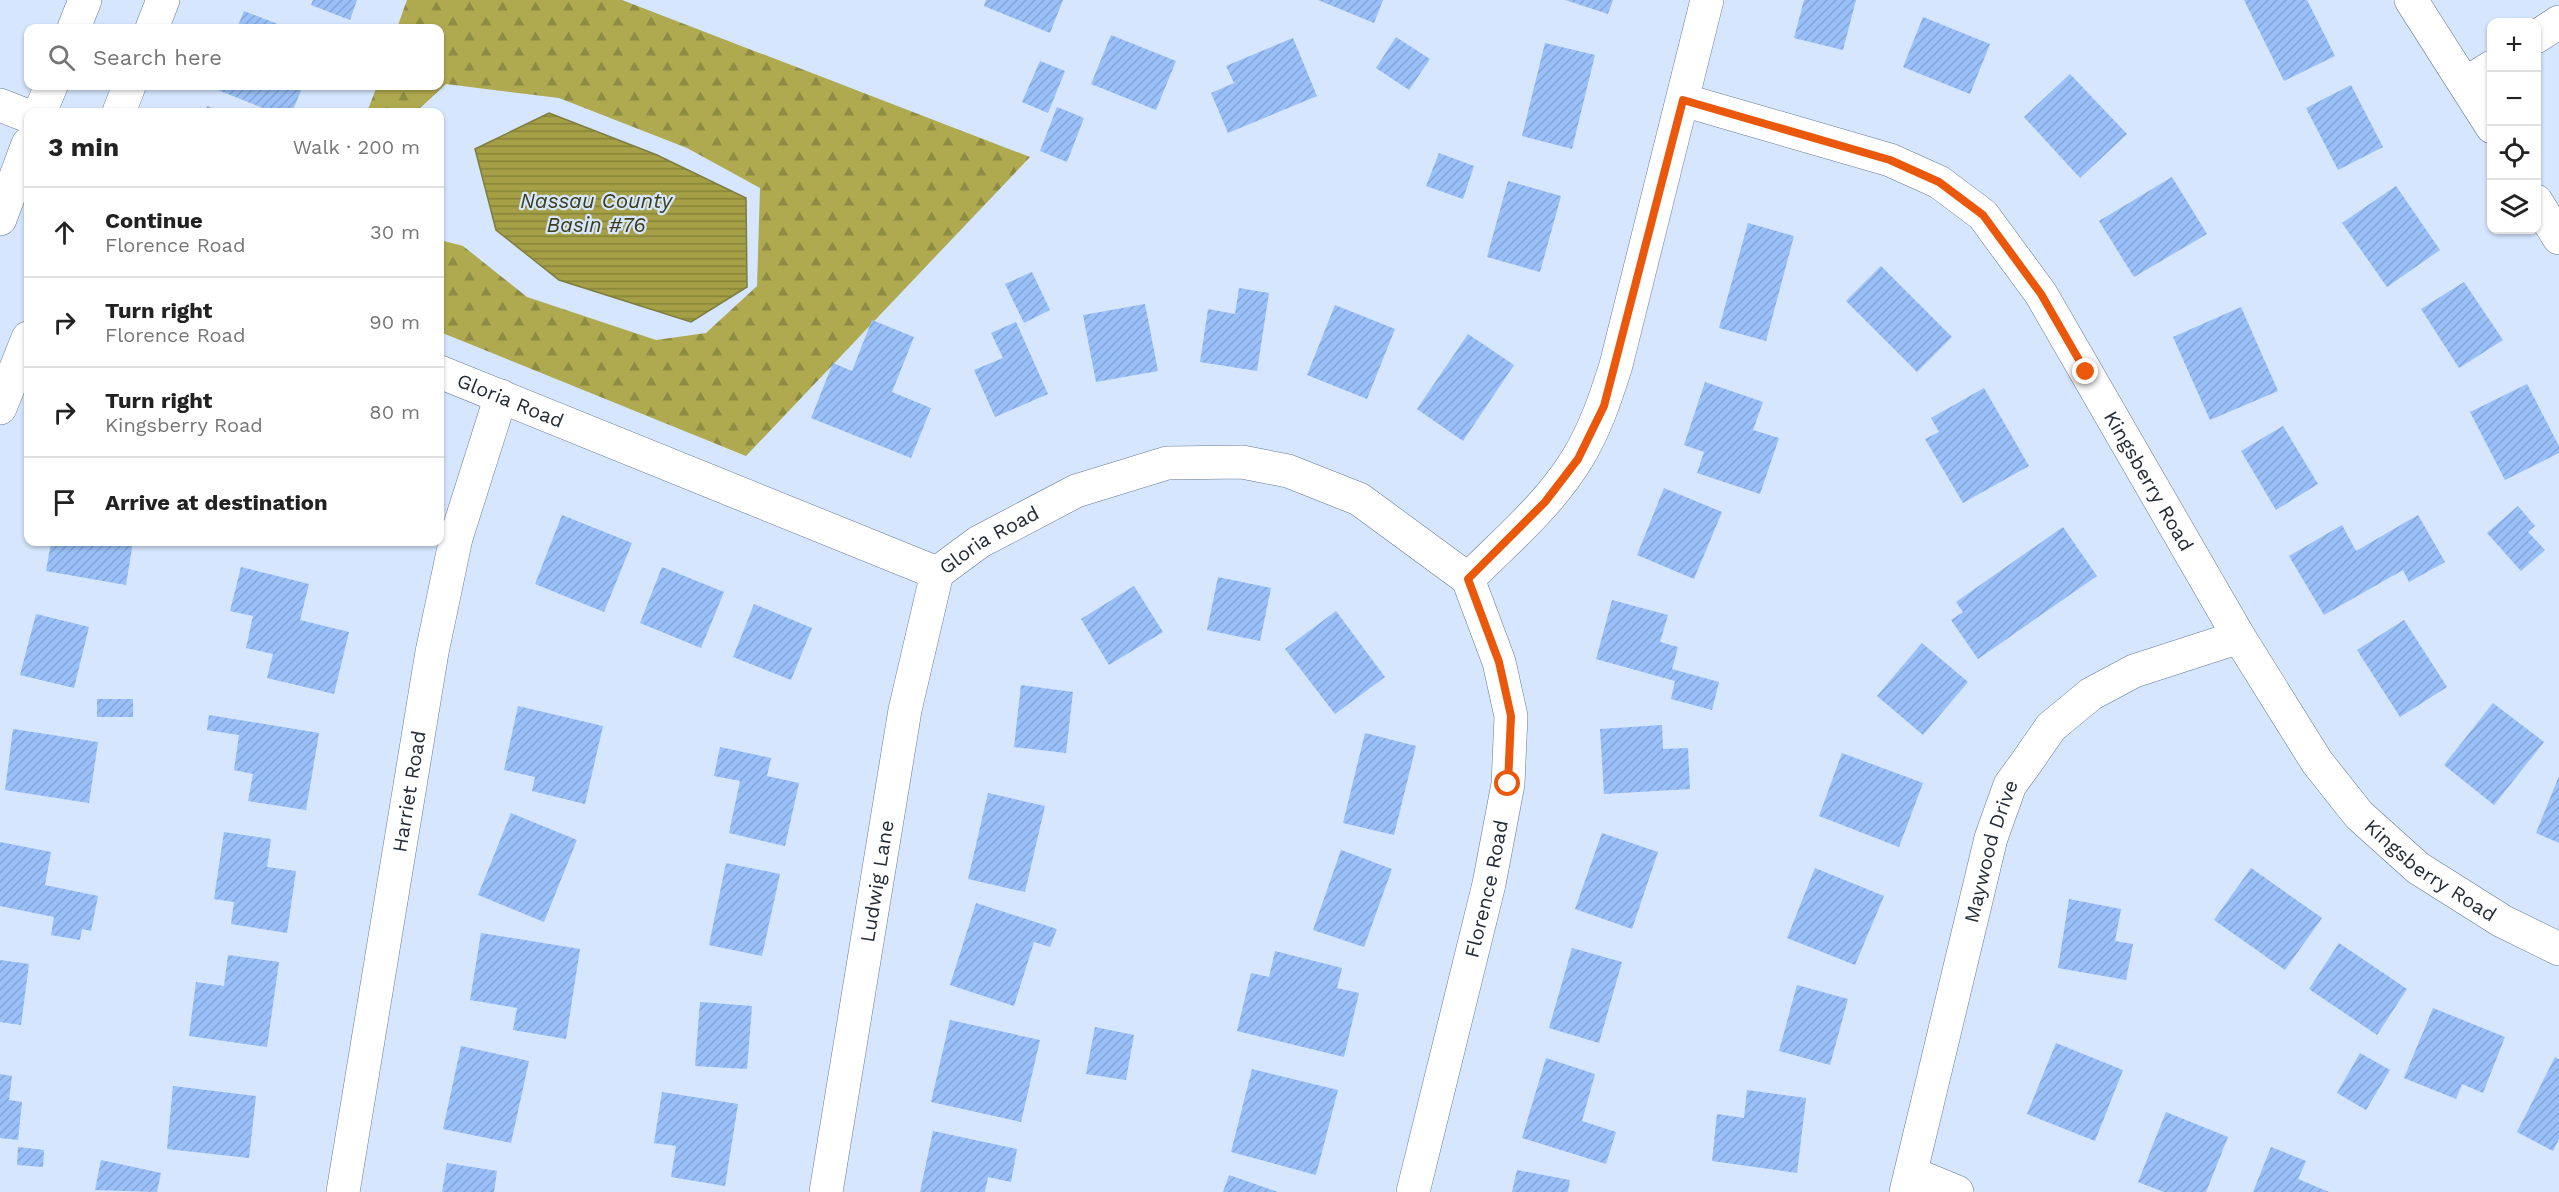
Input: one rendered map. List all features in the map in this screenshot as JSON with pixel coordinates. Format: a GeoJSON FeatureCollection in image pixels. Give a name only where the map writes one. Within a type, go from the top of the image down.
{"type":"FeatureCollection","features":[{"type":"Feature","properties":{"kind":"street"},"geometry":{"type":"LineString","coordinates":[[76,24],[85,0]]}},
{"type":"Feature","properties":{"kind":"street"},"geometry":{"type":"LineString","coordinates":[[154,24],[163,0]]}},
{"type":"Feature","properties":{"kind":"street"},"geometry":{"type":"LineString","coordinates":[[1468,579],[1545,502],[1578,459],[1604,406],[1707,0]]}},
{"type":"Feature","properties":{"kind":"street"},"geometry":{"type":"LineString","coordinates":[[2411,0],[2478,76],[2491,126]]}},
{"type":"Feature","properties":{"kind":"street"},"geometry":{"type":"LineString","coordinates":[[2541,34],[2559,22]]}},
{"type":"Feature","properties":{"kind":"street"},"geometry":{"type":"LineString","coordinates":[[42,108],[49,90]]}},
{"type":"Feature","properties":{"kind":"street"},"geometry":{"type":"LineString","coordinates":[[121,108],[127,90]]}},
{"type":"Feature","properties":{"kind":"street","name":"Kingsberry Road"},"geometry":{"type":"LineString","coordinates":[[1683,100],[1890,160],[1939,182],[1983,215],[2041,294],[2239,638],[2317,762],[2359,815],[2418,868],[2502,921],[2559,949]]}},
{"type":"Feature","properties":{"kind":"street"},"geometry":{"type":"LineString","coordinates":[[0,105],[24,114]]}},
{"type":"Feature","properties":{"kind":"street"},"geometry":{"type":"LineString","coordinates":[[12,207],[24,160]]}},
{"type":"Feature","properties":{"kind":"street"},"geometry":{"type":"LineString","coordinates":[[2541,209],[2559,238]]}},
{"type":"Feature","properties":{"kind":"street"},"geometry":{"type":"LineString","coordinates":[[0,408],[24,348]]}},
{"type":"Feature","properties":{"kind":"street","name":"Gloria Road"},"geometry":{"type":"LineString","coordinates":[[444,374],[937,573],[979,542],[1076,491],[1167,463],[1242,462],[1288,471],[1359,499],[1468,579]]}},
{"type":"Feature","properties":{"kind":"street","name":"Harriet Road"},"geometry":{"type":"LineString","coordinates":[[343,1192],[432,652],[456,538],[501,396]]}},
{"type":"Feature","properties":{"kind":"street","name":"Ludwig Lane"},"geometry":{"type":"LineString","coordinates":[[826,1192],[905,710],[937,573]]}},
{"type":"Feature","properties":{"kind":"street","name":"Florence Road"},"geometry":{"type":"LineString","coordinates":[[1413,1192],[1490,884],[1508,784],[1511,716],[1499,662],[1468,579]]}},
{"type":"Feature","properties":{"kind":"street","name":"Maywood Drive"},"geometry":{"type":"LineString","coordinates":[[1908,1182],[1990,838],[2010,785],[2051,727],[2091,694],[2134,671],[2239,638]]}},
{"type":"Feature","properties":{"kind":"street"},"geometry":{"type":"LineString","coordinates":[[1908,1182],[1957,1192]]}},
{"type":"Feature","properties":{"kind":"green space"},"geometry":{"type":"Polygon","coordinates":[[[407,0],[622,0],[1030,157],[746,456],[444,334],[444,241],[463,246],[527,297],[656,340],[706,333],[757,286],[760,188],[687,148],[559,98],[446,84],[444,86],[444,24],[398,24],[407,0]]]}},
{"type":"Feature","properties":{"kind":"green space"},"geometry":{"type":"Polygon","coordinates":[[[375,90],[440,90],[420,108],[369,108],[375,90]]]}},
{"type":"Feature","properties":{"kind":"water","name":"Nassau County Basin #76"},"geometry":{"type":"Polygon","coordinates":[[[549,113],[657,155],[746,198],[747,287],[691,322],[559,280],[496,230],[475,149],[549,113]]]}},
{"type":"Feature","properties":{"kind":"building"},"geometry":{"type":"Polygon","coordinates":[[[313,0],[357,0],[350,20],[311,5],[313,0]]]}},
{"type":"Feature","properties":{"kind":"building"},"geometry":{"type":"Polygon","coordinates":[[[986,0],[1063,0],[1050,33],[984,6],[986,0]]]}},
{"type":"Feature","properties":{"kind":"building"},"geometry":{"type":"Polygon","coordinates":[[[1318,0],[1383,0],[1374,23],[1318,0]]]}},
{"type":"Feature","properties":{"kind":"building"},"geometry":{"type":"Polygon","coordinates":[[[1565,0],[1613,0],[1608,14],[1565,0]]]}},
{"type":"Feature","properties":{"kind":"building"},"geometry":{"type":"Polygon","coordinates":[[[1804,0],[1856,0],[1843,50],[1794,38],[1804,0]]]}},
{"type":"Feature","properties":{"kind":"building"},"geometry":{"type":"Polygon","coordinates":[[[2244,0],[2307,0],[2335,56],[2284,81],[2244,0]]]}},
{"type":"Feature","properties":{"kind":"building"},"geometry":{"type":"Polygon","coordinates":[[[244,11],[278,24],[239,24],[244,11]]]}},
{"type":"Feature","properties":{"kind":"building"},"geometry":{"type":"Polygon","coordinates":[[[1923,17],[1990,44],[1970,94],[1903,67],[1923,17]]]}},
{"type":"Feature","properties":{"kind":"building"},"geometry":{"type":"Polygon","coordinates":[[[1111,35],[1176,61],[1156,110],[1091,84],[1111,35]]]}},
{"type":"Feature","properties":{"kind":"building"},"geometry":{"type":"Polygon","coordinates":[[[1396,37],[1430,59],[1409,90],[1376,68],[1396,37]]]}},
{"type":"Feature","properties":{"kind":"building"},"geometry":{"type":"Polygon","coordinates":[[[1293,38],[1317,96],[1228,133],[1211,93],[1234,83],[1226,66],[1293,38]]]}},
{"type":"Feature","properties":{"kind":"building"},"geometry":{"type":"Polygon","coordinates":[[[1545,43],[1595,55],[1572,149],[1522,136],[1545,43]]]}},
{"type":"Feature","properties":{"kind":"building"},"geometry":{"type":"Polygon","coordinates":[[[1040,61],[1065,71],[1048,113],[1022,102],[1040,61]]]}},
{"type":"Feature","properties":{"kind":"building"},"geometry":{"type":"Polygon","coordinates":[[[2070,74],[2127,134],[2080,178],[2024,117],[2070,74]]]}},
{"type":"Feature","properties":{"kind":"building"},"geometry":{"type":"Polygon","coordinates":[[[2351,85],[2383,147],[2338,170],[2306,108],[2351,85]]]}},
{"type":"Feature","properties":{"kind":"building"},"geometry":{"type":"Polygon","coordinates":[[[218,90],[301,90],[294,108],[263,108],[218,90]]]}},
{"type":"Feature","properties":{"kind":"building"},"geometry":{"type":"Polygon","coordinates":[[[1057,107],[1084,118],[1067,162],[1040,151],[1057,107]]]}},
{"type":"Feature","properties":{"kind":"building"},"geometry":{"type":"Polygon","coordinates":[[[1439,153],[1474,166],[1463,199],[1426,186],[1439,153]]]}},
{"type":"Feature","properties":{"kind":"building"},"geometry":{"type":"Polygon","coordinates":[[[2172,177],[2207,234],[2134,277],[2099,221],[2172,177]]]}},
{"type":"Feature","properties":{"kind":"building"},"geometry":{"type":"Polygon","coordinates":[[[1508,181],[1561,196],[1540,272],[1487,257],[1508,181]]]}},
{"type":"Feature","properties":{"kind":"building"},"geometry":{"type":"Polygon","coordinates":[[[2396,186],[2440,250],[2387,287],[2342,223],[2396,186]]]}},
{"type":"Feature","properties":{"kind":"building"},"geometry":{"type":"Polygon","coordinates":[[[1748,223],[1794,236],[1766,341],[1719,328],[1748,223]]]}},
{"type":"Feature","properties":{"kind":"building"},"geometry":{"type":"Polygon","coordinates":[[[1881,266],[1952,337],[1917,372],[1846,301],[1881,266]]]}},
{"type":"Feature","properties":{"kind":"building"},"geometry":{"type":"Polygon","coordinates":[[[1032,272],[1050,310],[1024,323],[1005,284],[1032,272]]]}},
{"type":"Feature","properties":{"kind":"building"},"geometry":{"type":"Polygon","coordinates":[[[2464,282],[2503,340],[2459,368],[2421,309],[2464,282]]]}},
{"type":"Feature","properties":{"kind":"building"},"geometry":{"type":"Polygon","coordinates":[[[1239,288],[1269,293],[1257,371],[1200,362],[1208,309],[1235,314],[1239,288]]]}},
{"type":"Feature","properties":{"kind":"building"},"geometry":{"type":"Polygon","coordinates":[[[1145,304],[1158,371],[1096,382],[1083,315],[1145,304]]]}},
{"type":"Feature","properties":{"kind":"building"},"geometry":{"type":"Polygon","coordinates":[[[1335,305],[1395,329],[1367,399],[1307,375],[1335,305]]]}},
{"type":"Feature","properties":{"kind":"building"},"geometry":{"type":"Polygon","coordinates":[[[2241,307],[2278,391],[2210,420],[2173,337],[2241,307]]]}},
{"type":"Feature","properties":{"kind":"building"},"geometry":{"type":"Polygon","coordinates":[[[872,320],[914,337],[892,392],[931,408],[911,458],[811,418],[833,363],[852,371],[872,320]]]}},
{"type":"Feature","properties":{"kind":"building"},"geometry":{"type":"Polygon","coordinates":[[[1016,322],[1048,394],[995,417],[974,370],[1003,358],[991,333],[1016,322]]]}},
{"type":"Feature","properties":{"kind":"building"},"geometry":{"type":"Polygon","coordinates":[[[1468,334],[1514,365],[1463,441],[1417,409],[1468,334]]]}},
{"type":"Feature","properties":{"kind":"building"},"geometry":{"type":"Polygon","coordinates":[[[1705,382],[1763,402],[1753,430],[1779,438],[1760,494],[1697,473],[1704,452],[1684,445],[1705,382]]]}},
{"type":"Feature","properties":{"kind":"building"},"geometry":{"type":"Polygon","coordinates":[[[2527,384],[2559,446],[2559,453],[2505,480],[2470,412],[2527,384]]]}},
{"type":"Feature","properties":{"kind":"building"},"geometry":{"type":"Polygon","coordinates":[[[1984,388],[2029,466],[1963,503],[1925,439],[1939,432],[1931,418],[1984,388]]]}},
{"type":"Feature","properties":{"kind":"building"},"geometry":{"type":"Polygon","coordinates":[[[2283,426],[2318,484],[2276,510],[2241,451],[2283,426]]]}},
{"type":"Feature","properties":{"kind":"building"},"geometry":{"type":"Polygon","coordinates":[[[1664,488],[1722,512],[1694,579],[1637,555],[1664,488]]]}},
{"type":"Feature","properties":{"kind":"building"},"geometry":{"type":"Polygon","coordinates":[[[2518,506],[2535,526],[2528,532],[2545,550],[2521,571],[2487,533],[2518,506]]]}},
{"type":"Feature","properties":{"kind":"building"},"geometry":{"type":"Polygon","coordinates":[[[562,515],[632,543],[604,612],[535,584],[562,515]]]}},
{"type":"Feature","properties":{"kind":"building"},"geometry":{"type":"Polygon","coordinates":[[[2418,515],[2445,562],[2409,582],[2403,570],[2324,615],[2289,556],[2342,525],[2356,551],[2418,515]]]}},
{"type":"Feature","properties":{"kind":"building"},"geometry":{"type":"Polygon","coordinates":[[[2063,527],[2097,576],[1978,659],[1951,620],[1963,612],[1956,602],[2063,527]]]}},
{"type":"Feature","properties":{"kind":"building"},"geometry":{"type":"Polygon","coordinates":[[[50,546],[132,546],[126,585],[46,571],[50,546]]]}},
{"type":"Feature","properties":{"kind":"building"},"geometry":{"type":"Polygon","coordinates":[[[241,567],[309,584],[300,620],[349,632],[334,694],[267,678],[273,654],[246,648],[253,616],[230,611],[241,567]]]}},
{"type":"Feature","properties":{"kind":"building"},"geometry":{"type":"Polygon","coordinates":[[[662,567],[724,592],[701,648],[640,623],[662,567]]]}},
{"type":"Feature","properties":{"kind":"building"},"geometry":{"type":"Polygon","coordinates":[[[1218,577],[1271,588],[1260,641],[1207,630],[1218,577]]]}},
{"type":"Feature","properties":{"kind":"building"},"geometry":{"type":"Polygon","coordinates":[[[1134,586],[1163,632],[1109,665],[1081,619],[1134,586]]]}},
{"type":"Feature","properties":{"kind":"building"},"geometry":{"type":"Polygon","coordinates":[[[1612,600],[1668,615],[1660,642],[1678,647],[1672,669],[1719,682],[1712,710],[1671,699],[1675,681],[1596,659],[1612,600]]]}},
{"type":"Feature","properties":{"kind":"building"},"geometry":{"type":"Polygon","coordinates":[[[754,604],[812,628],[791,680],[733,657],[754,604]]]}},
{"type":"Feature","properties":{"kind":"building"},"geometry":{"type":"Polygon","coordinates":[[[1336,611],[1385,677],[1335,714],[1285,649],[1336,611]]]}},
{"type":"Feature","properties":{"kind":"building"},"geometry":{"type":"Polygon","coordinates":[[[36,614],[89,627],[74,688],[20,675],[36,614]]]}},
{"type":"Feature","properties":{"kind":"building"},"geometry":{"type":"Polygon","coordinates":[[[2404,620],[2447,687],[2400,717],[2357,650],[2404,620]]]}},
{"type":"Feature","properties":{"kind":"building"},"geometry":{"type":"Polygon","coordinates":[[[1922,643],[1968,682],[1923,735],[1877,696],[1922,643]]]}},
{"type":"Feature","properties":{"kind":"building"},"geometry":{"type":"Polygon","coordinates":[[[1021,685],[1073,692],[1066,753],[1014,747],[1021,685]]]}},
{"type":"Feature","properties":{"kind":"building"},"geometry":{"type":"Polygon","coordinates":[[[97,699],[133,699],[133,717],[97,717],[97,699]]]}},
{"type":"Feature","properties":{"kind":"building"},"geometry":{"type":"Polygon","coordinates":[[[2493,703],[2544,742],[2494,805],[2444,765],[2493,703]]]}},
{"type":"Feature","properties":{"kind":"building"},"geometry":{"type":"Polygon","coordinates":[[[518,706],[603,726],[585,804],[532,791],[535,777],[504,770],[518,706]]]}},
{"type":"Feature","properties":{"kind":"building"},"geometry":{"type":"Polygon","coordinates":[[[209,715],[319,733],[306,810],[248,801],[253,774],[234,770],[239,735],[207,730],[209,715]]]}},
{"type":"Feature","properties":{"kind":"building"},"geometry":{"type":"Polygon","coordinates":[[[1662,725],[1663,749],[1688,748],[1690,789],[1604,794],[1600,729],[1662,725]]]}},
{"type":"Feature","properties":{"kind":"building"},"geometry":{"type":"Polygon","coordinates":[[[13,729],[98,742],[89,803],[5,790],[13,729]]]}},
{"type":"Feature","properties":{"kind":"building"},"geometry":{"type":"Polygon","coordinates":[[[1365,733],[1416,746],[1394,835],[1343,823],[1365,733]]]}},
{"type":"Feature","properties":{"kind":"building"},"geometry":{"type":"Polygon","coordinates":[[[720,747],[771,758],[767,776],[799,783],[785,846],[729,833],[740,781],[714,776],[720,747]]]}},
{"type":"Feature","properties":{"kind":"building"},"geometry":{"type":"Polygon","coordinates":[[[1842,753],[1923,783],[1899,847],[1819,816],[1842,753]]]}},
{"type":"Feature","properties":{"kind":"building"},"geometry":{"type":"Polygon","coordinates":[[[2559,776],[2559,843],[2536,833],[2559,776]]]}},
{"type":"Feature","properties":{"kind":"building"},"geometry":{"type":"Polygon","coordinates":[[[988,793],[1045,806],[1025,892],[968,879],[988,793]]]}},
{"type":"Feature","properties":{"kind":"building"},"geometry":{"type":"Polygon","coordinates":[[[511,813],[577,840],[544,922],[478,895],[511,813]]]}},
{"type":"Feature","properties":{"kind":"building"},"geometry":{"type":"Polygon","coordinates":[[[224,832],[271,839],[267,867],[296,871],[287,933],[231,924],[234,902],[214,899],[224,832]]]}},
{"type":"Feature","properties":{"kind":"building"},"geometry":{"type":"Polygon","coordinates":[[[1602,833],[1658,852],[1632,929],[1575,909],[1602,833]]]}},
{"type":"Feature","properties":{"kind":"building"},"geometry":{"type":"Polygon","coordinates":[[[0,842],[51,852],[45,885],[98,896],[91,931],[82,929],[80,940],[51,935],[54,917],[0,906],[0,842]]]}},
{"type":"Feature","properties":{"kind":"building"},"geometry":{"type":"Polygon","coordinates":[[[1341,850],[1392,869],[1364,947],[1313,930],[1341,850]]]}},
{"type":"Feature","properties":{"kind":"building"},"geometry":{"type":"Polygon","coordinates":[[[726,863],[780,874],[762,956],[709,945],[726,863]]]}},
{"type":"Feature","properties":{"kind":"building"},"geometry":{"type":"Polygon","coordinates":[[[1815,868],[1884,896],[1855,965],[1787,938],[1815,868]]]}},
{"type":"Feature","properties":{"kind":"building"},"geometry":{"type":"Polygon","coordinates":[[[2251,868],[2322,918],[2285,970],[2214,920],[2251,868]]]}},
{"type":"Feature","properties":{"kind":"building"},"geometry":{"type":"Polygon","coordinates":[[[2069,899],[2121,909],[2115,941],[2133,944],[2126,980],[2058,968],[2069,899]]]}},
{"type":"Feature","properties":{"kind":"building"},"geometry":{"type":"Polygon","coordinates":[[[976,903],[1057,929],[1050,947],[1034,942],[1014,1006],[950,985],[976,903]]]}},
{"type":"Feature","properties":{"kind":"building"},"geometry":{"type":"Polygon","coordinates":[[[481,933],[580,949],[566,1039],[513,1030],[517,1008],[470,1000],[481,933]]]}},
{"type":"Feature","properties":{"kind":"building"},"geometry":{"type":"Polygon","coordinates":[[[2339,943],[2407,989],[2377,1035],[2309,989],[2339,943]]]}},
{"type":"Feature","properties":{"kind":"building"},"geometry":{"type":"Polygon","coordinates":[[[1572,948],[1622,962],[1599,1043],[1549,1028],[1572,948]]]}},
{"type":"Feature","properties":{"kind":"building"},"geometry":{"type":"Polygon","coordinates":[[[1275,951],[1342,968],[1337,988],[1359,993],[1344,1057],[1237,1031],[1251,973],[1269,977],[1275,951]]]}},
{"type":"Feature","properties":{"kind":"building"},"geometry":{"type":"Polygon","coordinates":[[[228,955],[279,962],[267,1047],[189,1036],[196,982],[224,986],[228,955]]]}},
{"type":"Feature","properties":{"kind":"building"},"geometry":{"type":"Polygon","coordinates":[[[0,960],[29,964],[21,1025],[0,1022],[0,960]]]}},
{"type":"Feature","properties":{"kind":"building"},"geometry":{"type":"Polygon","coordinates":[[[1797,985],[1848,999],[1830,1065],[1779,1051],[1797,985]]]}},
{"type":"Feature","properties":{"kind":"building"},"geometry":{"type":"Polygon","coordinates":[[[700,1002],[752,1006],[747,1069],[695,1066],[700,1002]]]}},
{"type":"Feature","properties":{"kind":"building"},"geometry":{"type":"Polygon","coordinates":[[[2433,1008],[2505,1037],[2483,1093],[2462,1084],[2456,1099],[2404,1078],[2433,1008]]]}},
{"type":"Feature","properties":{"kind":"building"},"geometry":{"type":"Polygon","coordinates":[[[950,1020],[1040,1040],[1021,1122],[931,1102],[950,1020]]]}},
{"type":"Feature","properties":{"kind":"building"},"geometry":{"type":"Polygon","coordinates":[[[1095,1027],[1134,1035],[1126,1080],[1086,1074],[1095,1027]]]}},
{"type":"Feature","properties":{"kind":"building"},"geometry":{"type":"Polygon","coordinates":[[[2056,1043],[2123,1070],[2095,1141],[2027,1114],[2056,1043]]]}},
{"type":"Feature","properties":{"kind":"building"},"geometry":{"type":"Polygon","coordinates":[[[461,1046],[529,1061],[511,1143],[443,1129],[461,1046]]]}},
{"type":"Feature","properties":{"kind":"building"},"geometry":{"type":"Polygon","coordinates":[[[2360,1053],[2390,1070],[2366,1110],[2337,1093],[2360,1053]]]}},
{"type":"Feature","properties":{"kind":"building"},"geometry":{"type":"Polygon","coordinates":[[[2555,1057],[2559,1059],[2559,1139],[2553,1151],[2517,1132],[2555,1057]]]}},
{"type":"Feature","properties":{"kind":"building"},"geometry":{"type":"Polygon","coordinates":[[[1546,1058],[1595,1074],[1582,1121],[1616,1132],[1606,1164],[1522,1138],[1546,1058]]]}},
{"type":"Feature","properties":{"kind":"building"},"geometry":{"type":"Polygon","coordinates":[[[1252,1069],[1338,1090],[1316,1175],[1231,1152],[1252,1069]]]}},
{"type":"Feature","properties":{"kind":"building"},"geometry":{"type":"Polygon","coordinates":[[[0,1074],[12,1076],[9,1100],[22,1102],[18,1140],[0,1138],[0,1074]]]}},
{"type":"Feature","properties":{"kind":"building"},"geometry":{"type":"Polygon","coordinates":[[[173,1086],[256,1096],[249,1158],[167,1149],[173,1086]]]}},
{"type":"Feature","properties":{"kind":"building"},"geometry":{"type":"Polygon","coordinates":[[[1747,1090],[1806,1098],[1797,1173],[1712,1161],[1717,1114],[1744,1118],[1747,1090]]]}},
{"type":"Feature","properties":{"kind":"building"},"geometry":{"type":"Polygon","coordinates":[[[662,1092],[738,1104],[725,1186],[671,1177],[676,1146],[654,1143],[662,1092]]]}},
{"type":"Feature","properties":{"kind":"building"},"geometry":{"type":"Polygon","coordinates":[[[2166,1112],[2228,1137],[2206,1192],[2164,1192],[2138,1182],[2166,1112]]]}},
{"type":"Feature","properties":{"kind":"building"},"geometry":{"type":"Polygon","coordinates":[[[933,1131],[1017,1149],[1011,1182],[988,1177],[985,1192],[920,1192],[933,1131]]]}},
{"type":"Feature","properties":{"kind":"building"},"geometry":{"type":"Polygon","coordinates":[[[18,1147],[44,1150],[43,1167],[17,1165],[18,1147]]]}},
{"type":"Feature","properties":{"kind":"building"},"geometry":{"type":"Polygon","coordinates":[[[2271,1147],[2306,1161],[2298,1179],[2329,1192],[2253,1192],[2271,1147]]]}},
{"type":"Feature","properties":{"kind":"building"},"geometry":{"type":"Polygon","coordinates":[[[101,1160],[161,1173],[157,1192],[95,1190],[101,1160]]]}},
{"type":"Feature","properties":{"kind":"building"},"geometry":{"type":"Polygon","coordinates":[[[447,1163],[497,1171],[494,1192],[442,1192],[447,1163]]]}},
{"type":"Feature","properties":{"kind":"building"},"geometry":{"type":"Polygon","coordinates":[[[1517,1170],[1570,1180],[1568,1192],[1512,1192],[1517,1170]]]}},
{"type":"Feature","properties":{"kind":"building"},"geometry":{"type":"Polygon","coordinates":[[[1229,1175],[1278,1192],[1223,1192],[1229,1175]]]}},
{"type":"Feature","properties":{"kind":"route"},"geometry":{"type":"LineString","coordinates":[[1508,784],[1511,716],[1499,662],[1468,579],[1545,502],[1578,459],[1604,406],[1683,100],[1890,160],[1939,182],[1983,215],[2041,294],[2086,372]]}}]}
